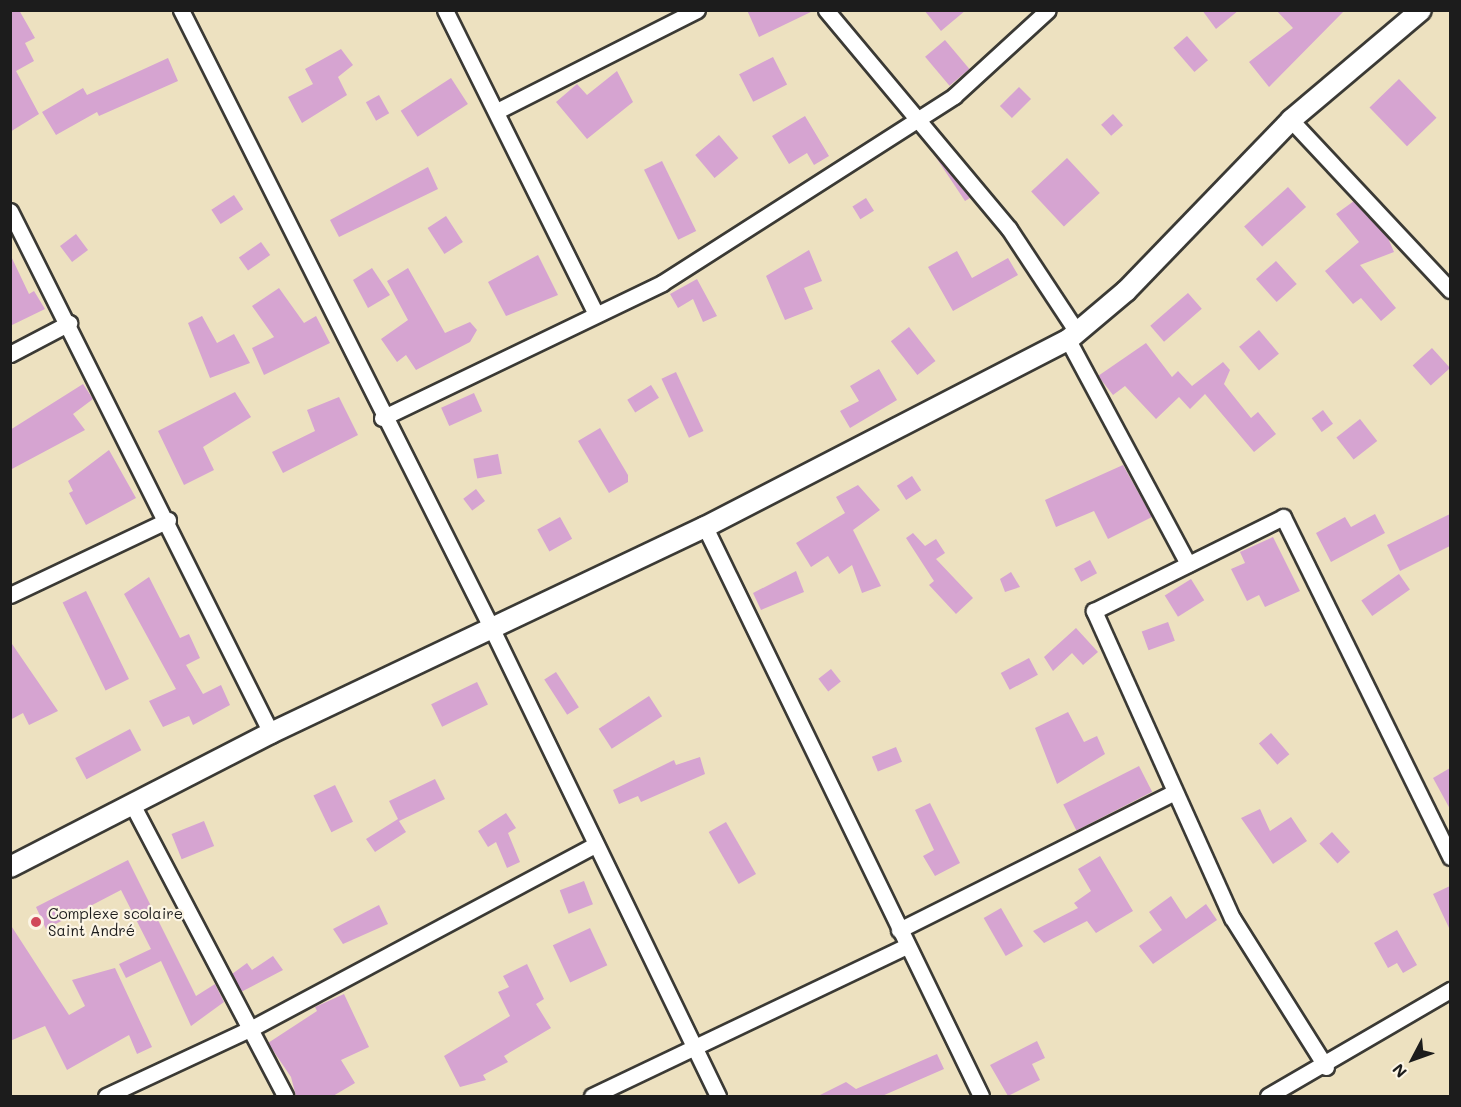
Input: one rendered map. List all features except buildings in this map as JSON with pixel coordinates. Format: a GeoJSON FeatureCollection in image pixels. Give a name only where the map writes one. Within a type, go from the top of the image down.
{"type":"FeatureCollection","features":[{"type":"Feature","properties":{"kind":"street"},"geometry":{"type":"LineString","coordinates":[[180,10],[382,418],[491,627],[718,1096]]}},
{"type":"Feature","properties":{"kind":"street"},"geometry":{"type":"LineString","coordinates":[[445,10],[596,314]]}},
{"type":"Feature","properties":{"kind":"street"},"geometry":{"type":"LineString","coordinates":[[497,111],[697,10]]}},
{"type":"Feature","properties":{"kind":"street"},"geometry":{"type":"LineString","coordinates":[[826,10],[914,120],[1008,229],[1071,335],[1188,564]]}},
{"type":"Feature","properties":{"kind":"street"},"geometry":{"type":"LineString","coordinates":[[382,418],[662,283],[954,96],[1048,10]]}},
{"type":"Feature","properties":{"kind":"street"},"geometry":{"type":"LineString","coordinates":[[10,867],[271,732],[705,527],[1071,335],[1126,291],[1291,120],[1421,10]]}},
{"type":"Feature","properties":{"kind":"street"},"geometry":{"type":"LineString","coordinates":[[1291,120],[1450,290]]}},
{"type":"Feature","properties":{"kind":"street"},"geometry":{"type":"LineString","coordinates":[[10,211],[168,520],[271,732]]}},
{"type":"Feature","properties":{"kind":"street"},"geometry":{"type":"LineString","coordinates":[[10,354],[69,323]]}},
{"type":"Feature","properties":{"kind":"street"},"geometry":{"type":"LineString","coordinates":[[1326,1067],[1232,918],[1094,611],[1283,517],[1450,857]]}},
{"type":"Feature","properties":{"kind":"street"},"geometry":{"type":"LineString","coordinates":[[10,595],[168,520]]}},
{"type":"Feature","properties":{"kind":"street"},"geometry":{"type":"LineString","coordinates":[[705,527],[906,946],[981,1096]]}},
{"type":"Feature","properties":{"kind":"street"},"geometry":{"type":"LineString","coordinates":[[899,930],[1174,792]]}},
{"type":"Feature","properties":{"kind":"street"},"geometry":{"type":"LineString","coordinates":[[132,804],[285,1096]]}},
{"type":"Feature","properties":{"kind":"street"},"geometry":{"type":"LineString","coordinates":[[106,1096],[250,1029],[595,845]]}},
{"type":"Feature","properties":{"kind":"street"},"geometry":{"type":"LineString","coordinates":[[592,1096],[692,1044],[906,946]]}},
{"type":"Feature","properties":{"kind":"street"},"geometry":{"type":"LineString","coordinates":[[1268,1096],[1326,1067],[1450,990]]}},
{"type":"Feature","properties":{"kind":"place","name":"Complexe scolaire Saint André"},"geometry":{"type":"Point","coordinates":[36,922]}}]}
